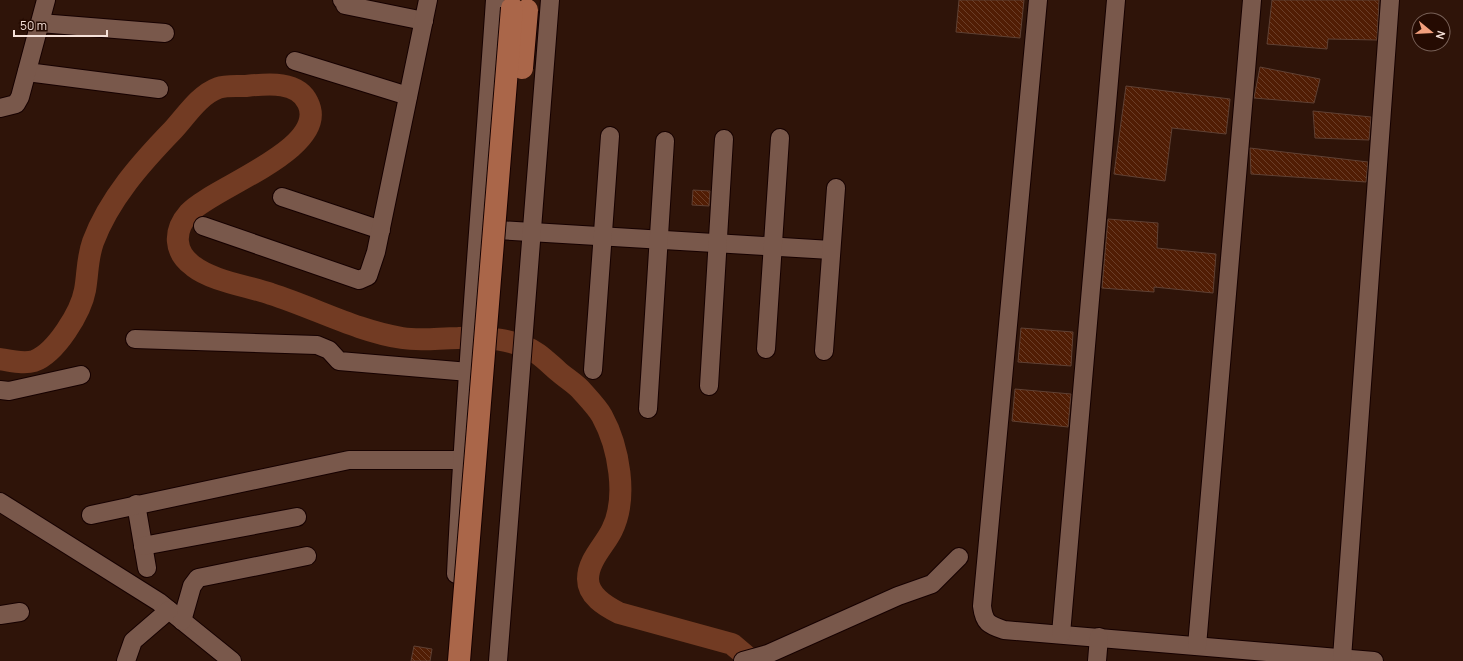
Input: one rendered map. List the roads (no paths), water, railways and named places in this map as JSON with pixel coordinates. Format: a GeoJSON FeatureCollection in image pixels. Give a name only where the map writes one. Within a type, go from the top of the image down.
{"type":"FeatureCollection","features":[{"type":"Feature","properties":{"kind":"main road"},"geometry":{"type":"LineString","coordinates":[[459,661],[511,6]]}},
{"type":"Feature","properties":{"kind":"main road"},"geometry":{"type":"LineString","coordinates":[[473,661],[511,6]]}},
{"type":"Feature","properties":{"kind":"street"},"geometry":{"type":"LineString","coordinates":[[0,108],[11,106],[18,102],[46,0]]}},
{"type":"Feature","properties":{"kind":"street"},"geometry":{"type":"LineString","coordinates":[[342,0],[345,0],[345,4],[424,21]]}},
{"type":"Feature","properties":{"kind":"street"},"geometry":{"type":"LineString","coordinates":[[203,226],[359,280],[368,276],[381,230],[428,0]]}},
{"type":"Feature","properties":{"kind":"street"},"geometry":{"type":"LineString","coordinates":[[498,661],[550,0]]}},
{"type":"Feature","properties":{"kind":"street"},"geometry":{"type":"LineString","coordinates":[[1038,0],[982,606],[983,618],[996,627],[1004,630],[1374,661]]}},
{"type":"Feature","properties":{"kind":"street"},"geometry":{"type":"LineString","coordinates":[[1061,634],[1116,0]]}},
{"type":"Feature","properties":{"kind":"street"},"geometry":{"type":"LineString","coordinates":[[1197,646],[1252,0]]}},
{"type":"Feature","properties":{"kind":"street"},"geometry":{"type":"LineString","coordinates":[[1342,658],[1390,0]]}},
{"type":"Feature","properties":{"kind":"street"},"geometry":{"type":"LineString","coordinates":[[452,661],[461,460],[471,316],[479,229],[511,6]]}},
{"type":"Feature","properties":{"kind":"street"},"geometry":{"type":"LineString","coordinates":[[40,22],[166,33]]}},
{"type":"Feature","properties":{"kind":"street"},"geometry":{"type":"LineString","coordinates":[[295,61],[408,96]]}},
{"type":"Feature","properties":{"kind":"street"},"geometry":{"type":"LineString","coordinates":[[27,72],[159,89]]}},
{"type":"Feature","properties":{"kind":"street"},"geometry":{"type":"LineString","coordinates":[[593,370],[610,136]]}},
{"type":"Feature","properties":{"kind":"street"},"geometry":{"type":"LineString","coordinates":[[766,349],[780,138]]}},
{"type":"Feature","properties":{"kind":"street"},"geometry":{"type":"LineString","coordinates":[[709,386],[716,243],[724,139]]}},
{"type":"Feature","properties":{"kind":"street"},"geometry":{"type":"LineString","coordinates":[[648,409],[666,141]]}},
{"type":"Feature","properties":{"kind":"street"},"geometry":{"type":"LineString","coordinates":[[824,351],[836,188]]}},
{"type":"Feature","properties":{"kind":"street"},"geometry":{"type":"LineString","coordinates":[[282,197],[381,230]]}},
{"type":"Feature","properties":{"kind":"street"},"geometry":{"type":"LineString","coordinates":[[479,229],[831,250]]}},
{"type":"Feature","properties":{"kind":"street"},"geometry":{"type":"LineString","coordinates":[[135,339],[317,345],[329,350],[334,358],[339,361],[468,369]]}},
{"type":"Feature","properties":{"kind":"street"},"geometry":{"type":"LineString","coordinates":[[0,390],[10,391],[81,375]]}},
{"type":"Feature","properties":{"kind":"street"},"geometry":{"type":"LineString","coordinates":[[91,515],[136,504],[349,460],[461,460]]}},
{"type":"Feature","properties":{"kind":"street"},"geometry":{"type":"LineString","coordinates":[[0,502],[159,602],[232,661]]}},
{"type":"Feature","properties":{"kind":"street"},"geometry":{"type":"LineString","coordinates":[[136,504],[147,568]]}},
{"type":"Feature","properties":{"kind":"street"},"geometry":{"type":"LineString","coordinates":[[143,546],[297,517]]}},
{"type":"Feature","properties":{"kind":"street"},"geometry":{"type":"LineString","coordinates":[[126,661],[133,641],[175,615],[198,578],[306,556]]}},
{"type":"Feature","properties":{"kind":"street"},"geometry":{"type":"LineString","coordinates":[[742,661],[768,654],[898,596],[932,584],[959,557]]}},
{"type":"Feature","properties":{"kind":"street"},"geometry":{"type":"LineString","coordinates":[[0,615],[20,612]]}},
{"type":"Feature","properties":{"kind":"street"},"geometry":{"type":"LineString","coordinates":[[1097,661],[1099,638]]}},
{"type":"Feature","properties":{"kind":"waterway"},"geometry":{"type":"LineString","coordinates":[[0,359],[22,362],[34,361],[51,350],[59,341],[73,320],[83,299],[91,248],[108,211],[127,182],[193,106],[211,91],[224,86],[272,84],[297,90],[308,103],[310,120],[302,136],[286,151],[266,166],[221,191],[189,213],[180,227],[178,234],[179,248],[182,254],[193,266],[210,276],[271,294],[352,325],[385,335],[416,339],[489,338],[519,345],[538,354],[578,387],[597,409],[608,428],[617,457],[620,503],[612,530],[594,559],[589,572],[589,585],[594,595],[603,604],[619,613],[732,644],[752,661]]}}]}
